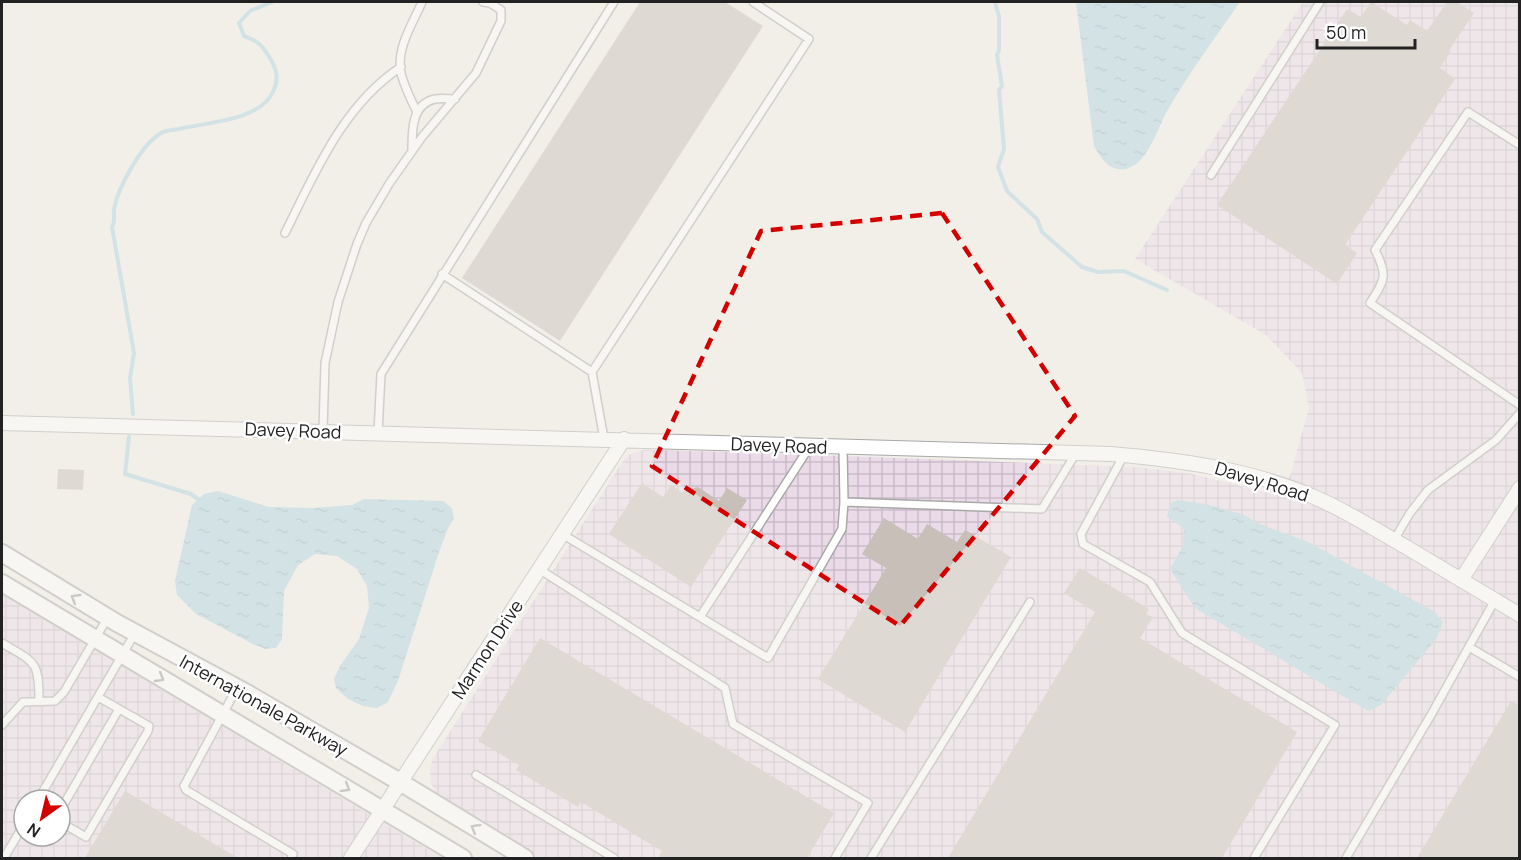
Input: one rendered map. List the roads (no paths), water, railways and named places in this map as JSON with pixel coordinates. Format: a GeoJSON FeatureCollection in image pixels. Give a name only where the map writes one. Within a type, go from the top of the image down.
{"type":"FeatureCollection","features":[{"type":"Feature","properties":{"kind":"street","name":"Davey Road"},"geometry":{"type":"LineString","coordinates":[[2,423],[1076,453],[1124,455],[1204,464],[1261,478],[1313,497],[1352,515],[1520,615]]}},
{"type":"Feature","properties":{"kind":"street","name":"Marmon Drive"},"geometry":{"type":"LineString","coordinates":[[351,858],[624,439]]}},
{"type":"Feature","properties":{"kind":"street"},"geometry":{"type":"LineString","coordinates":[[1461,580],[1520,489]]}},
{"type":"Feature","properties":{"kind":"street","name":"Internationale Parkway"},"geometry":{"type":"LineString","coordinates":[[2,553],[135,633],[237,688],[400,782],[525,858]]}},
{"type":"Feature","properties":{"kind":"street","name":"Internationale Parkway"},"geometry":{"type":"LineString","coordinates":[[2,583],[463,858]]}},
{"type":"Feature","properties":{"kind":"lane"},"geometry":{"type":"LineString","coordinates":[[417,112],[401,67],[404,41],[422,2]]}},
{"type":"Feature","properties":{"kind":"lane"},"geometry":{"type":"LineString","coordinates":[[323,431],[325,363],[338,302],[357,244],[389,184],[412,151],[477,73],[501,21],[501,10],[490,3],[483,2]]}},
{"type":"Feature","properties":{"kind":"lane"},"geometry":{"type":"LineString","coordinates":[[378,433],[381,374],[614,2]]}},
{"type":"Feature","properties":{"kind":"lane"},"geometry":{"type":"LineString","coordinates":[[604,439],[592,372],[809,39],[753,2]]}},
{"type":"Feature","properties":{"kind":"lane"},"geometry":{"type":"LineString","coordinates":[[1211,175],[1320,2]]}},
{"type":"Feature","properties":{"kind":"lane"},"geometry":{"type":"LineString","coordinates":[[285,233],[324,154],[351,116],[384,78],[401,67]]}},
{"type":"Feature","properties":{"kind":"lane"},"geometry":{"type":"LineString","coordinates":[[412,151],[412,126],[417,112],[425,103],[435,99],[455,99]]}},
{"type":"Feature","properties":{"kind":"lane"},"geometry":{"type":"LineString","coordinates":[[1520,146],[1468,112],[1375,250],[1384,268],[1381,285],[1370,303],[1520,405]]}},
{"type":"Feature","properties":{"kind":"lane"},"geometry":{"type":"LineString","coordinates":[[442,274],[592,372]]}},
{"type":"Feature","properties":{"kind":"lane"},"geometry":{"type":"LineString","coordinates":[[1394,540],[1410,513],[1428,490],[1496,440],[1520,413]]}},
{"type":"Feature","properties":{"kind":"lane"},"geometry":{"type":"LineString","coordinates":[[700,617],[810,446]]}},
{"type":"Feature","properties":{"kind":"lane"},"geometry":{"type":"LineString","coordinates":[[562,534],[768,658],[843,529],[843,447]]}},
{"type":"Feature","properties":{"kind":"lane"},"geometry":{"type":"LineString","coordinates":[[844,502],[1042,509],[1076,453]]}},
{"type":"Feature","properties":{"kind":"lane"},"geometry":{"type":"LineString","coordinates":[[1124,455],[1081,534],[1083,544],[1150,582],[1182,633],[1335,725],[1254,858]]}},
{"type":"Feature","properties":{"kind":"lane"},"geometry":{"type":"LineString","coordinates":[[539,569],[725,688],[733,724],[868,803],[835,858]]}},
{"type":"Feature","properties":{"kind":"lane"},"geometry":{"type":"LineString","coordinates":[[1346,858],[1431,715],[1495,600]]}},
{"type":"Feature","properties":{"kind":"lane"},"geometry":{"type":"LineString","coordinates":[[871,858],[1030,602]]}},
{"type":"Feature","properties":{"kind":"lane"},"geometry":{"type":"LineString","coordinates":[[2,725],[23,702],[55,701],[64,692],[108,617]]}},
{"type":"Feature","properties":{"kind":"lane"},"geometry":{"type":"LineString","coordinates":[[45,788],[135,633]]}},
{"type":"Feature","properties":{"kind":"lane"},"geometry":{"type":"LineString","coordinates":[[2,643],[35,665],[38,671],[39,701]]}},
{"type":"Feature","properties":{"kind":"lane"},"geometry":{"type":"LineString","coordinates":[[1469,647],[1520,677]]}},
{"type":"Feature","properties":{"kind":"lane"},"geometry":{"type":"LineString","coordinates":[[237,688],[184,786],[186,790],[293,854],[291,858]]}},
{"type":"Feature","properties":{"kind":"lane"},"geometry":{"type":"LineString","coordinates":[[72,829],[86,837],[148,731],[148,726],[98,697]]}},
{"type":"Feature","properties":{"kind":"lane"},"geometry":{"type":"LineString","coordinates":[[72,790],[119,709]]}},
{"type":"Feature","properties":{"kind":"lane"},"geometry":{"type":"LineString","coordinates":[[476,775],[614,858]]}},
{"type":"Feature","properties":{"kind":"lane"},"geometry":{"type":"LineString","coordinates":[[4,858],[12,844]]}},
{"type":"Feature","properties":{"kind":"water"},"geometry":{"type":"Polygon","coordinates":[[[1076,2],[1240,2],[1183,84],[1141,160],[1129,168],[1111,167],[1094,146],[1076,2]]]}},
{"type":"Feature","properties":{"kind":"water"},"geometry":{"type":"Polygon","coordinates":[[[218,491],[269,507],[314,508],[352,505],[364,499],[443,501],[452,508],[454,518],[438,555],[398,681],[388,702],[377,708],[363,706],[348,699],[336,688],[334,679],[340,666],[359,639],[369,608],[367,586],[357,569],[337,556],[315,554],[298,565],[284,591],[282,639],[276,648],[265,649],[253,644],[196,614],[177,595],[175,581],[192,505],[204,494],[218,491]]]}},
{"type":"Feature","properties":{"kind":"water"},"geometry":{"type":"Polygon","coordinates":[[[1178,500],[1205,504],[1242,514],[1260,524],[1308,542],[1435,612],[1443,623],[1437,638],[1381,705],[1368,711],[1195,608],[1170,569],[1183,546],[1184,529],[1167,516],[1171,503],[1178,500]]]}},
{"type":"Feature","properties":{"kind":"waterway"},"geometry":{"type":"LineString","coordinates":[[133,414],[130,378],[134,353],[112,227],[116,200],[139,156],[146,146],[161,133],[232,119],[245,115],[266,102],[275,87],[277,77],[275,68],[260,45],[244,36],[239,23],[250,11],[272,2]]}},
{"type":"Feature","properties":{"kind":"waterway"},"geometry":{"type":"LineString","coordinates":[[995,2],[999,16],[997,55],[1002,86],[999,90],[1004,149],[998,167],[1007,191],[1037,219],[1042,232],[1082,267],[1098,272],[1124,271],[1167,290]]}},
{"type":"Feature","properties":{"kind":"waterway"},"geometry":{"type":"LineString","coordinates":[[129,437],[125,474],[191,494],[198,499]]}}]}
